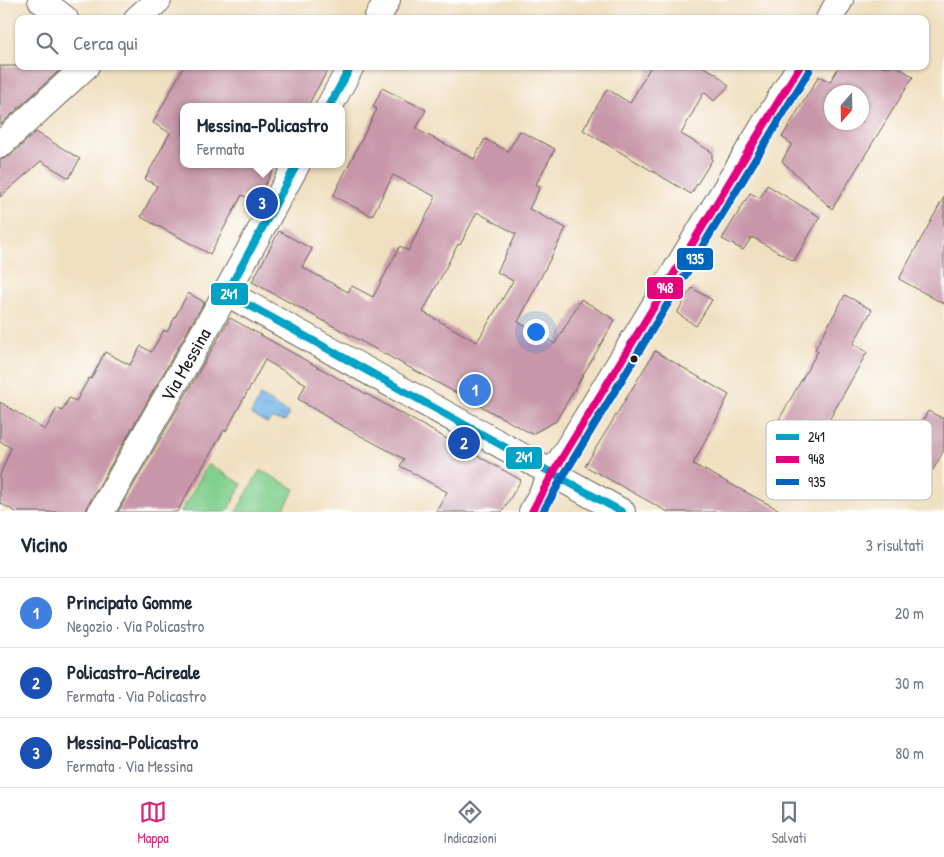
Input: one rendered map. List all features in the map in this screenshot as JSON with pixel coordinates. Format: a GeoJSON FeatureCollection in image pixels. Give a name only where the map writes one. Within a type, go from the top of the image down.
{"type":"FeatureCollection","features":[{"type":"Feature","properties":{"kind":"street"},"geometry":{"type":"LineString","coordinates":[[41,0],[60,15]]}},
{"type":"Feature","properties":{"kind":"street"},"geometry":{"type":"LineString","coordinates":[[141,15],[158,0]]}},
{"type":"Feature","properties":{"kind":"street"},"geometry":{"type":"LineString","coordinates":[[379,15],[387,0]]}},
{"type":"Feature","properties":{"kind":"street"},"geometry":{"type":"LineString","coordinates":[[831,15],[840,0]]}},
{"type":"Feature","properties":{"kind":"street"},"geometry":{"type":"LineString","coordinates":[[0,145],[82,70]]}},
{"type":"Feature","properties":{"kind":"street"},"geometry":{"type":"LineString","coordinates":[[330,103],[349,70]]}},
{"type":"Feature","properties":{"kind":"street"},"geometry":{"type":"LineString","coordinates":[[532,512],[553,473],[798,70]]}},
{"type":"Feature","properties":{"kind":"street","name":"Via Messina"},"geometry":{"type":"LineString","coordinates":[[101,512],[227,292],[295,168]]}},
{"type":"Feature","properties":{"kind":"street"},"geometry":{"type":"LineString","coordinates":[[227,292],[622,512]]}},
{"type":"Feature","properties":{"kind":"green space"},"geometry":{"type":"Polygon","coordinates":[[[208,464],[242,484],[227,512],[181,512],[208,464]]]}},
{"type":"Feature","properties":{"kind":"green space"},"geometry":{"type":"Polygon","coordinates":[[[260,470],[295,489],[282,512],[236,512],[260,470]]]}},
{"type":"Feature","properties":{"kind":"water"},"geometry":{"type":"Polygon","coordinates":[[[260,396],[287,412],[289,416],[285,421],[272,419],[267,423],[251,414],[260,396]]]}},
{"type":"Feature","properties":{"kind":"building"},"geometry":{"type":"Polygon","coordinates":[[[0,66],[15,66],[15,70],[60,70],[0,125],[0,66]]]}},
{"type":"Feature","properties":{"kind":"building"},"geometry":{"type":"Polygon","coordinates":[[[182,70],[328,70],[309,103],[180,103],[180,168],[274,168],[256,202],[242,195],[210,254],[141,217],[157,186],[145,179],[170,133],[153,123],[182,70]]]}},
{"type":"Feature","properties":{"kind":"building"},"geometry":{"type":"Polygon","coordinates":[[[649,70],[709,70],[729,86],[714,101],[704,92],[681,134],[712,152],[712,160],[691,194],[583,130],[607,89],[630,103],[649,70]]]}},
{"type":"Feature","properties":{"kind":"building"},"geometry":{"type":"Polygon","coordinates":[[[837,70],[903,70],[913,77],[832,209],[782,161],[792,144],[782,137],[819,76],[830,82],[837,70]]]}},
{"type":"Feature","properties":{"kind":"building"},"geometry":{"type":"Polygon","coordinates":[[[382,88],[426,110],[416,129],[474,159],[485,139],[508,151],[520,131],[555,149],[535,186],[540,187],[529,209],[566,228],[518,322],[555,344],[581,299],[615,320],[556,421],[532,434],[252,282],[279,231],[312,249],[302,267],[348,292],[352,286],[373,297],[400,246],[408,251],[436,197],[393,175],[372,216],[333,196],[377,109],[373,107],[382,88]],[[477,212],[460,245],[458,244],[423,312],[477,342],[513,281],[497,272],[516,234],[477,212]]]}},
{"type":"Feature","properties":{"kind":"building"},"geometry":{"type":"Polygon","coordinates":[[[36,132],[80,159],[69,178],[41,161],[0,197],[0,160],[10,156],[36,132]]]}},
{"type":"Feature","properties":{"kind":"building"},"geometry":{"type":"Polygon","coordinates":[[[767,185],[820,217],[794,261],[752,237],[743,250],[722,239],[750,193],[760,198],[767,185]]]}},
{"type":"Feature","properties":{"kind":"building"},"geometry":{"type":"Polygon","coordinates":[[[944,197],[944,304],[899,279],[944,197]]]}},
{"type":"Feature","properties":{"kind":"building"},"geometry":{"type":"Polygon","coordinates":[[[692,288],[712,300],[696,326],[677,313],[692,288]]]}},
{"type":"Feature","properties":{"kind":"building"},"geometry":{"type":"Polygon","coordinates":[[[188,293],[204,302],[88,505],[86,512],[16,512],[0,503],[0,475],[11,448],[0,441],[0,402],[45,430],[57,408],[62,411],[69,398],[76,401],[89,378],[91,379],[105,352],[130,365],[141,346],[151,352],[164,330],[167,332],[188,293]]]}},
{"type":"Feature","properties":{"kind":"building"},"geometry":{"type":"Polygon","coordinates":[[[845,295],[872,310],[853,344],[867,352],[829,420],[779,420],[818,351],[815,349],[845,295]]]}},
{"type":"Feature","properties":{"kind":"building"},"geometry":{"type":"Polygon","coordinates":[[[230,318],[521,480],[502,512],[436,512],[447,492],[400,466],[404,459],[335,422],[298,399],[306,384],[265,360],[226,431],[224,430],[177,512],[118,512],[230,318]]]}},
{"type":"Feature","properties":{"kind":"building"},"geometry":{"type":"Polygon","coordinates":[[[655,351],[729,395],[693,464],[783,512],[668,512],[585,466],[655,351]]]}},
{"type":"Feature","properties":{"kind":"building"},"geometry":{"type":"Polygon","coordinates":[[[928,411],[944,419],[944,450],[933,470],[932,420],[923,420],[928,411]]]}},
{"type":"Feature","properties":{"kind":"transit line","name":"241"},"geometry":{"type":"LineString","coordinates":[[331,103],[349,70]]}},
{"type":"Feature","properties":{"kind":"transit line","name":"948"},"geometry":{"type":"LineString","coordinates":[[532,512],[553,473],[798,70]]}},
{"type":"Feature","properties":{"kind":"transit line","name":"935"},"geometry":{"type":"LineString","coordinates":[[543,512],[809,71]]}},
{"type":"Feature","properties":{"kind":"transit line","name":"241"},"geometry":{"type":"LineString","coordinates":[[295,168],[227,293],[622,512]]}},
{"type":"Feature","properties":{"kind":"place","name":"Messina-Policastro"},"geometry":{"type":"Point","coordinates":[262,203]}},
{"type":"Feature","properties":{"kind":"place","name":"Principato Gomme"},"geometry":{"type":"Point","coordinates":[475,390]}},
{"type":"Feature","properties":{"kind":"place","name":"Policastro-Acireale"},"geometry":{"type":"Point","coordinates":[464,443]}}]}
